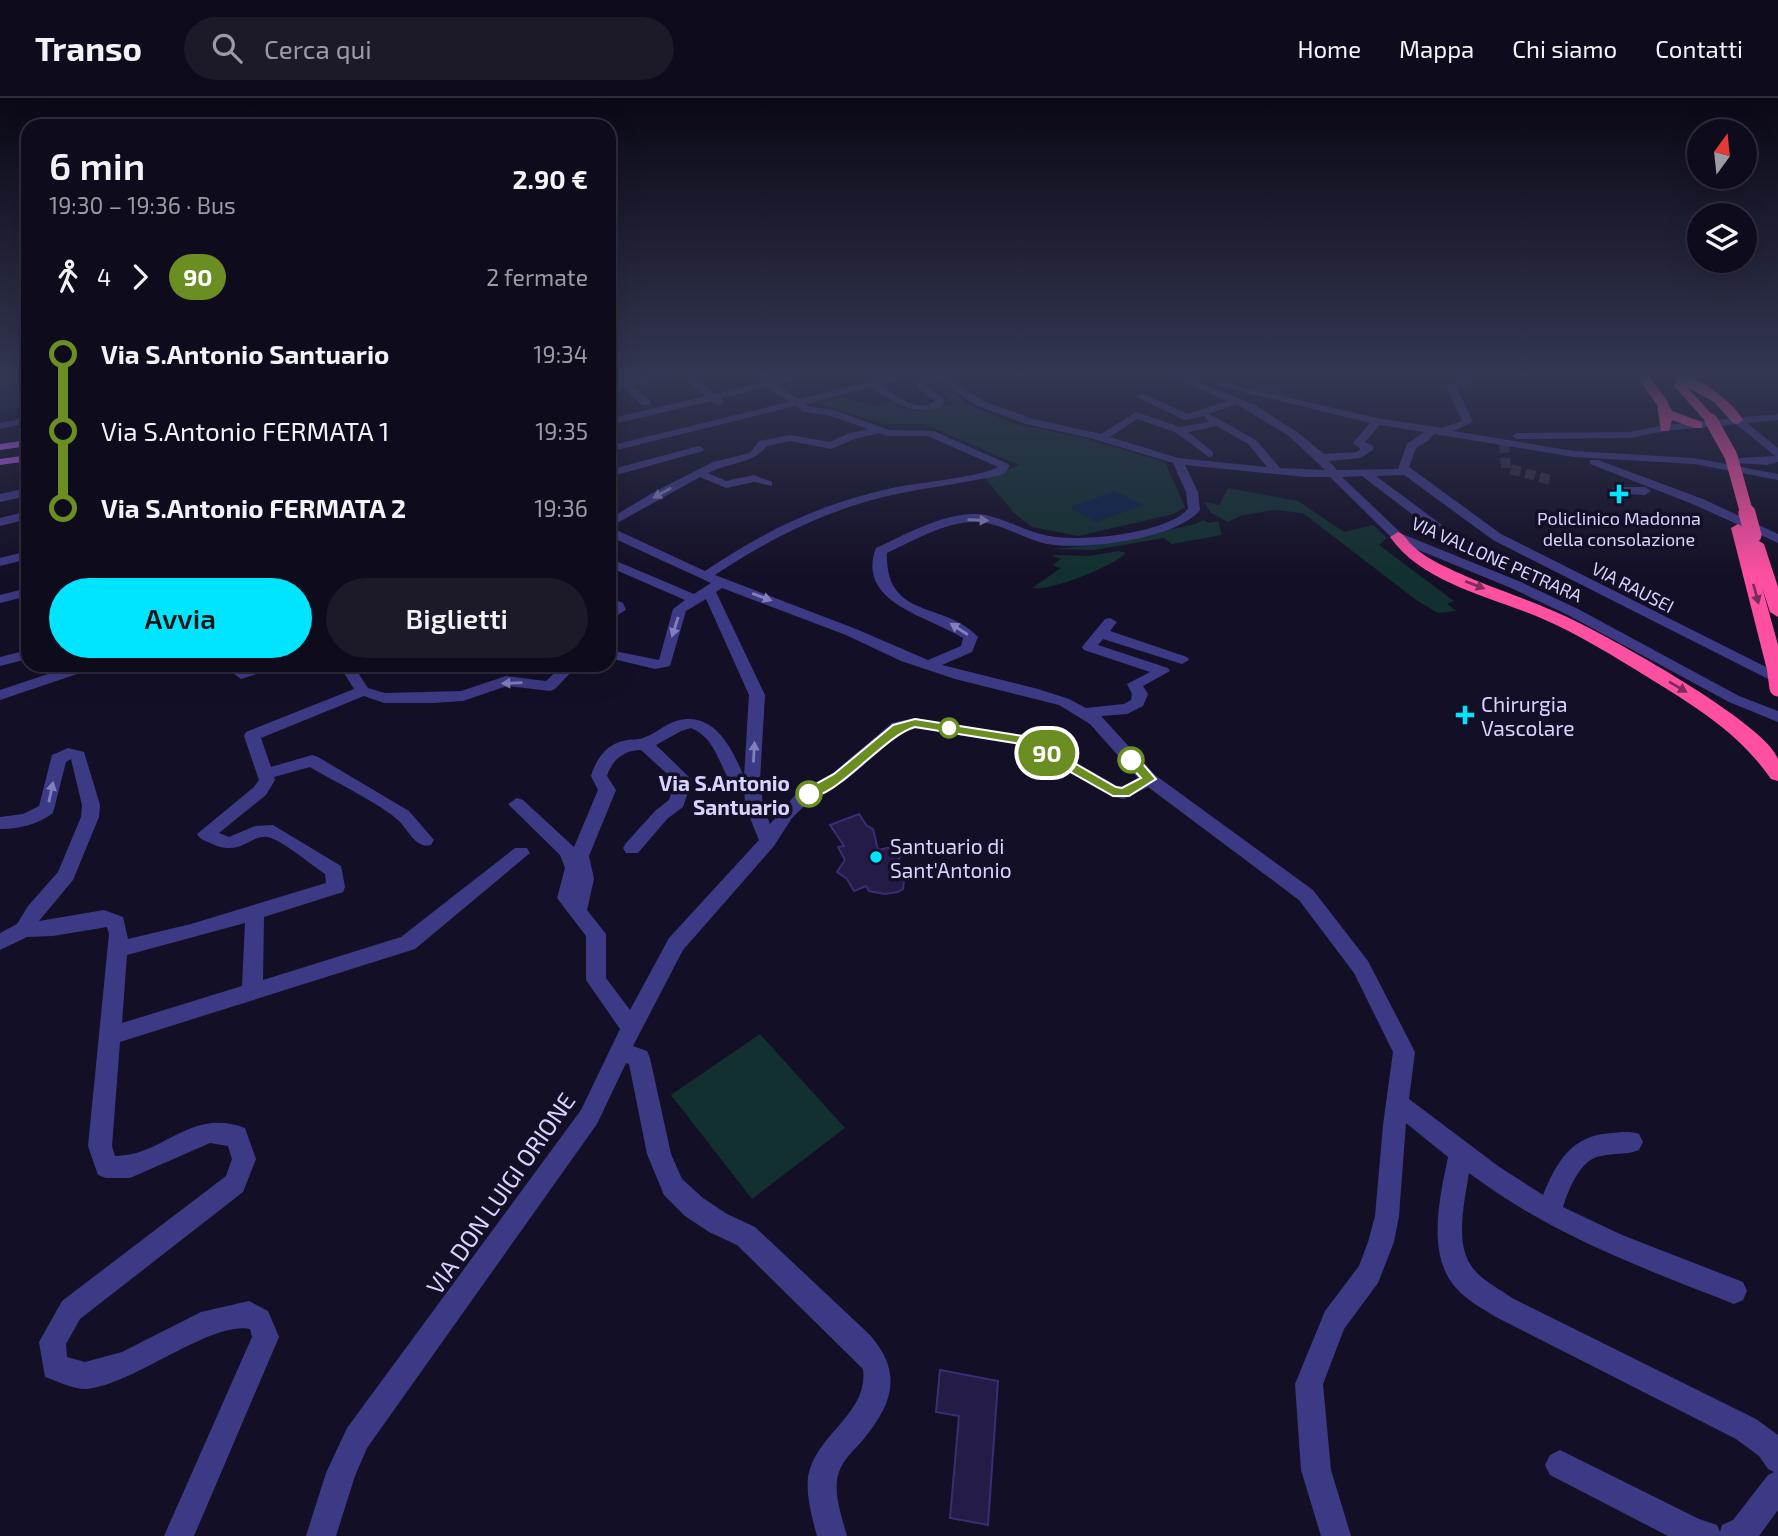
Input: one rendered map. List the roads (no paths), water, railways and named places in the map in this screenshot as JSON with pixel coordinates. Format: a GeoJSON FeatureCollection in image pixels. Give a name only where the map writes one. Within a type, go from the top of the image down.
{"type":"FeatureCollection","features":[{"type":"Feature","properties":{"kind":"highway"},"geometry":{"type":"LineString","coordinates":[[1719,441],[1731,456],[1778,688]]}},
{"type":"Feature","properties":{"kind":"highway"},"geometry":{"type":"LineString","coordinates":[[1746,532],[1778,612]]}},
{"type":"Feature","properties":{"kind":"highway"},"geometry":{"type":"LineString","coordinates":[[1398,537],[1405,549],[1449,574],[1534,608],[1591,635],[1717,711],[1748,735],[1778,774]]}},
{"type":"Feature","properties":{"kind":"main road"},"geometry":{"type":"LineString","coordinates":[[0,447],[21,444]]}},
{"type":"Feature","properties":{"kind":"main road"},"geometry":{"type":"LineString","coordinates":[[0,462],[21,459]]}},
{"type":"Feature","properties":{"kind":"street"},"geometry":{"type":"LineString","coordinates":[[690,441],[708,456]]}},
{"type":"Feature","properties":{"kind":"street"},"geometry":{"type":"LineString","coordinates":[[616,473],[708,456],[754,455],[763,443],[771,441]]}},
{"type":"Feature","properties":{"kind":"street"},"geometry":{"type":"LineString","coordinates":[[795,441],[831,446],[841,441]]}},
{"type":"Feature","properties":{"kind":"street"},"geometry":{"type":"LineString","coordinates":[[616,656],[655,665],[666,663],[680,609],[771,533],[811,515],[879,493],[1000,472],[1004,466],[948,441]]}},
{"type":"Feature","properties":{"kind":"street"},"geometry":{"type":"LineString","coordinates":[[1111,441],[1179,464],[1225,464],[1334,475],[1407,472]]}},
{"type":"Feature","properties":{"kind":"street"},"geometry":{"type":"LineString","coordinates":[[1193,441],[1209,454]]}},
{"type":"Feature","properties":{"kind":"street"},"geometry":{"type":"LineString","coordinates":[[1250,441],[1276,470]]}},
{"type":"Feature","properties":{"kind":"street","name":"VIA VALLONE PETRARA"},"geometry":{"type":"LineString","coordinates":[[1299,441],[1321,458],[1345,488],[1398,537],[1517,585],[1734,699],[1778,717]]}},
{"type":"Feature","properties":{"kind":"street"},"geometry":{"type":"LineString","coordinates":[[1321,458],[1360,455],[1369,448],[1358,443],[1360,441]]}},
{"type":"Feature","properties":{"kind":"street"},"geometry":{"type":"LineString","coordinates":[[1407,472],[1403,468],[1411,446],[1420,441]]}},
{"type":"Feature","properties":{"kind":"street"},"geometry":{"type":"LineString","coordinates":[[1493,441],[1574,454],[1694,461],[1767,462],[1778,456],[1761,441]]}},
{"type":"Feature","properties":{"kind":"street"},"geometry":{"type":"LineString","coordinates":[[1574,454],[1699,502],[1778,539]]}},
{"type":"Feature","properties":{"kind":"street"},"geometry":{"type":"LineString","coordinates":[[616,520],[701,473],[708,456]]}},
{"type":"Feature","properties":{"kind":"street"},"geometry":{"type":"LineString","coordinates":[[1694,461],[1778,477]]}},
{"type":"Feature","properties":{"kind":"street"},"geometry":{"type":"LineString","coordinates":[[930,665],[967,649],[971,637],[956,624],[925,616],[900,604],[883,582],[878,565],[881,551],[929,530],[975,518],[998,522],[1046,540],[1070,543],[1138,534],[1182,523],[1193,514],[1195,503],[1179,464]]}},
{"type":"Feature","properties":{"kind":"street","name":"VIA RAUSEI"},"geometry":{"type":"LineString","coordinates":[[1407,472],[1497,537],[1776,673]]}},
{"type":"Feature","properties":{"kind":"street"},"geometry":{"type":"LineString","coordinates":[[701,473],[722,486],[730,487],[754,478],[768,484]]}},
{"type":"Feature","properties":{"kind":"street"},"geometry":{"type":"LineString","coordinates":[[1306,474],[1345,488]]}},
{"type":"Feature","properties":{"kind":"street"},"geometry":{"type":"LineString","coordinates":[[1366,474],[1438,528]]}},
{"type":"Feature","properties":{"kind":"street"},"geometry":{"type":"LineString","coordinates":[[1615,491],[1645,491]]}},
{"type":"Feature","properties":{"kind":"street"},"geometry":{"type":"LineString","coordinates":[[0,498],[21,494]]}},
{"type":"Feature","properties":{"kind":"street"},"geometry":{"type":"LineString","coordinates":[[0,522],[21,517]]}},
{"type":"Feature","properties":{"kind":"street"},"geometry":{"type":"LineString","coordinates":[[616,534],[712,583],[960,676],[1033,692],[1064,702],[1096,720],[1149,779],[1306,895],[1361,967],[1404,1052],[1387,1216],[1381,1242],[1369,1273],[1334,1320],[1309,1384],[1316,1470],[1336,1536]]}},
{"type":"Feature","properties":{"kind":"street"},"geometry":{"type":"LineString","coordinates":[[625,569],[654,552]]}},
{"type":"Feature","properties":{"kind":"street"},"geometry":{"type":"LineString","coordinates":[[0,562],[21,557]]}},
{"type":"Feature","properties":{"kind":"street"},"geometry":{"type":"LineString","coordinates":[[616,565],[694,599]]}},
{"type":"Feature","properties":{"kind":"street"},"geometry":{"type":"LineString","coordinates":[[712,583],[757,695],[752,780],[754,806],[768,841]]}},
{"type":"Feature","properties":{"kind":"street"},"geometry":{"type":"LineString","coordinates":[[0,598],[21,594]]}},
{"type":"Feature","properties":{"kind":"street"},"geometry":{"type":"LineString","coordinates":[[1083,713],[1127,709],[1138,703],[1140,694],[1135,684],[1163,671],[1089,647],[1105,628],[1182,660]]}},
{"type":"Feature","properties":{"kind":"street"},"geometry":{"type":"LineString","coordinates":[[0,662],[21,656]]}},
{"type":"Feature","properties":{"kind":"street"},"geometry":{"type":"LineString","coordinates":[[0,695],[69,672]]}},
{"type":"Feature","properties":{"kind":"street"},"geometry":{"type":"LineString","coordinates":[[241,674],[247,672]]}},
{"type":"Feature","properties":{"kind":"street"},"geometry":{"type":"LineString","coordinates":[[351,672],[363,691],[384,698],[463,696],[506,681],[550,686],[563,672]]}},
{"type":"Feature","properties":{"kind":"street"},"geometry":{"type":"LineString","coordinates":[[117,950],[191,932],[336,887],[334,871],[273,831],[255,832],[237,842],[227,844],[206,834],[260,791],[267,780],[253,736],[363,691]]}},
{"type":"Feature","properties":{"kind":"street"},"geometry":{"type":"LineString","coordinates":[[577,912],[585,879],[580,856],[607,790],[599,776],[604,760],[627,745],[645,744],[689,723],[702,726],[723,746],[736,778]]}},
{"type":"Feature","properties":{"kind":"street","name":"VIA DON LUIGI ORIONE"},"geometry":{"type":"LineString","coordinates":[[321,1536],[341,1473],[357,1438],[590,1117],[676,944],[768,841],[786,814],[803,797],[839,777],[898,727],[915,723],[1024,740],[1113,792],[1124,793],[1149,779]]}},
{"type":"Feature","properties":{"kind":"street"},"geometry":{"type":"LineString","coordinates":[[632,848],[661,815],[677,803],[684,780],[645,744]]}},
{"type":"Feature","properties":{"kind":"street"},"geometry":{"type":"LineString","coordinates":[[0,823],[15,823],[37,817],[47,808],[58,759],[68,754],[78,756],[91,805],[90,817],[66,875],[23,929],[0,942]]}},
{"type":"Feature","properties":{"kind":"street"},"geometry":{"type":"LineString","coordinates":[[265,774],[312,761],[403,815],[425,840]]}},
{"type":"Feature","properties":{"kind":"street"},"geometry":{"type":"LineString","coordinates":[[517,804],[568,852],[574,868],[566,898],[596,934],[596,980],[626,1040],[639,1058],[659,1154],[673,1188],[702,1212],[746,1236],[860,1345],[876,1365],[878,1382],[872,1405],[827,1462],[822,1487],[832,1536]]}},
{"type":"Feature","properties":{"kind":"street"},"geometry":{"type":"LineString","coordinates":[[110,1036],[408,943],[521,853]]}},
{"type":"Feature","properties":{"kind":"street"},"geometry":{"type":"LineString","coordinates":[[252,991],[255,912]]}},
{"type":"Feature","properties":{"kind":"street"},"geometry":{"type":"LineString","coordinates":[[23,929],[52,928],[104,918],[116,922],[117,950],[100,1146],[106,1167],[130,1167],[209,1132],[237,1136],[244,1159],[235,1184],[71,1310],[52,1342],[55,1367],[85,1376],[126,1364],[201,1325],[249,1314],[259,1320],[266,1337],[179,1536]]}},
{"type":"Feature","properties":{"kind":"street"},"geometry":{"type":"LineString","coordinates":[[1397,1103],[1549,1213],[1588,1233],[1734,1291]]}},
{"type":"Feature","properties":{"kind":"street"},"geometry":{"type":"LineString","coordinates":[[1549,1213],[1556,1187],[1568,1169],[1591,1147],[1631,1142]]}},
{"type":"Feature","properties":{"kind":"street"},"geometry":{"type":"LineString","coordinates":[[1461,1151],[1452,1204],[1453,1249],[1458,1270],[1475,1288],[1503,1307],[1746,1429],[1769,1446],[1778,1459]]}},
{"type":"Feature","properties":{"kind":"street"},"geometry":{"type":"LineString","coordinates":[[1560,1465],[1696,1534],[1706,1536]]}},
{"type":"Feature","properties":{"kind":"street"},"geometry":{"type":"LineString","coordinates":[[1733,1536],[1744,1531],[1778,1485]]}},
{"type":"Feature","properties":{"kind":"water"},"geometry":{"type":"Polygon","coordinates":[[[1115,491],[1144,505],[1096,522],[1070,507],[1115,491]]]}},
{"type":"Feature","properties":{"kind":"tunnel"},"geometry":{"type":"LineString","coordinates":[[1504,443],[1506,468],[1551,480]]}},
{"type":"Feature","properties":{"kind":"place","name":"Policlinico Madonna della consolazione"},"geometry":{"type":"Point","coordinates":[1619,494]}},
{"type":"Feature","properties":{"kind":"place","name":"Chirurgia Vascolare"},"geometry":{"type":"Point","coordinates":[1465,715]}},
{"type":"Feature","properties":{"kind":"place","name":"Via S.Antonio Santuario"},"geometry":{"type":"Point","coordinates":[809,794]}},
{"type":"Feature","properties":{"kind":"place","name":"Santuario di Sant'Antonio"},"geometry":{"type":"Point","coordinates":[876,857]}}]}
